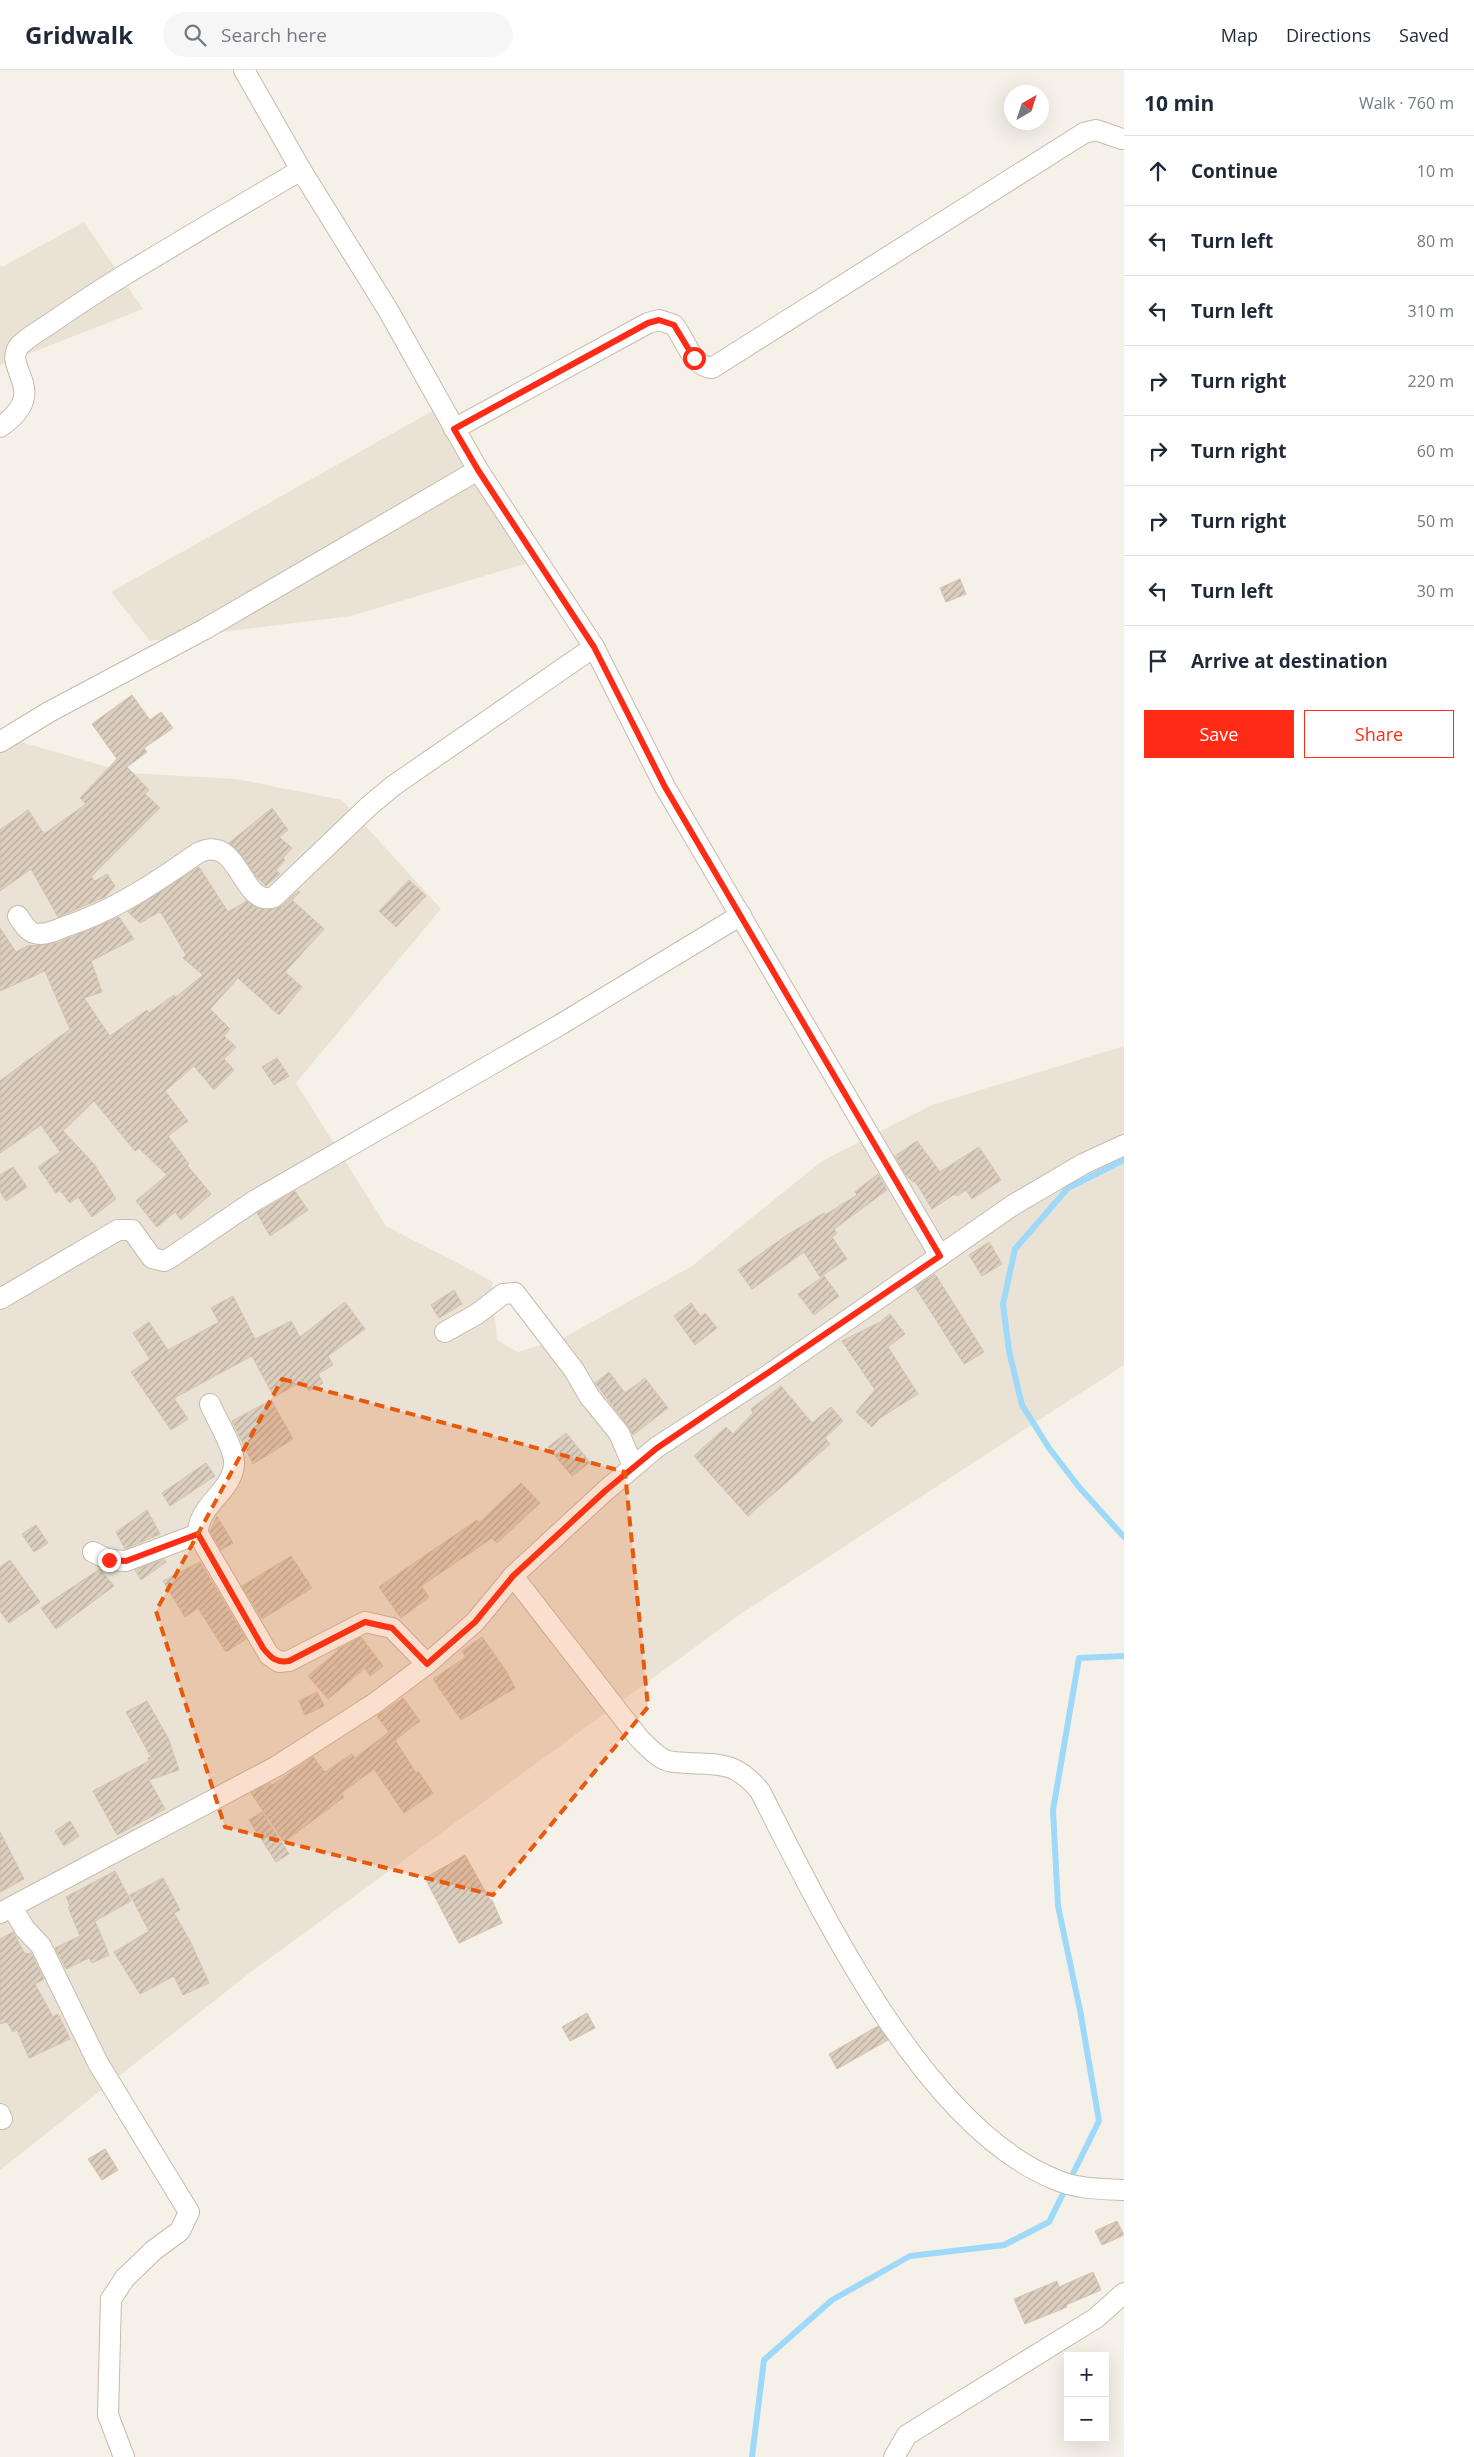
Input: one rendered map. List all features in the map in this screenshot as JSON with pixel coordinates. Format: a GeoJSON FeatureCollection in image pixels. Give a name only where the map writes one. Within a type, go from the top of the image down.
{"type":"FeatureCollection","features":[{"type":"Feature","properties":{"kind":"street"},"geometry":{"type":"LineString","coordinates":[[244,70],[301,170],[392,318],[478,470],[594,647],[665,787],[940,1256]]}},
{"type":"Feature","properties":{"kind":"street"},"geometry":{"type":"LineString","coordinates":[[454,429],[648,323],[659,320],[674,325],[694,358],[705,368],[712,368],[1084,133],[1096,130],[1122,140]]}},
{"type":"Feature","properties":{"kind":"street"},"geometry":{"type":"LineString","coordinates":[[0,427],[18,410],[24,399],[25,390],[14,358],[15,351],[25,340],[93,294],[301,170]]}},
{"type":"Feature","properties":{"kind":"street"},"geometry":{"type":"LineString","coordinates":[[0,742],[49,712],[205,628],[478,470]]}},
{"type":"Feature","properties":{"kind":"street"},"geometry":{"type":"LineString","coordinates":[[18,916],[30,931],[38,934],[51,932],[80,922],[126,901],[198,853],[210,848],[221,850],[258,895],[269,899],[274,897],[311,864],[369,806],[393,786],[594,647]]}},
{"type":"Feature","properties":{"kind":"street"},"geometry":{"type":"LineString","coordinates":[[0,1299],[118,1230],[132,1230],[152,1258],[164,1261],[170,1258],[254,1201],[558,1026],[741,915]]}},
{"type":"Feature","properties":{"kind":"street"},"geometry":{"type":"LineString","coordinates":[[124,2457],[108,2415],[111,2299],[126,2278],[154,2250],[180,2232],[189,2212],[98,2064],[41,1946],[6,1910],[278,1766],[375,1702],[427,1664],[475,1622],[513,1576],[633,1466],[657,1448],[1048,1184],[1083,1164],[1124,1145]]}},
{"type":"Feature","properties":{"kind":"street"},"geometry":{"type":"LineString","coordinates":[[445,1332],[477,1314],[503,1294],[515,1293],[574,1370],[588,1396],[619,1433],[633,1466]]}},
{"type":"Feature","properties":{"kind":"street"},"geometry":{"type":"LineString","coordinates":[[210,1404],[234,1461],[233,1471],[228,1480],[200,1520],[198,1534],[263,1648],[273,1659],[279,1662],[289,1661],[365,1622],[392,1628],[427,1664]]}},
{"type":"Feature","properties":{"kind":"street"},"geometry":{"type":"LineString","coordinates":[[93,1552],[109,1560],[126,1561],[198,1534]]}},
{"type":"Feature","properties":{"kind":"street"},"geometry":{"type":"LineString","coordinates":[[513,1576],[638,1737],[653,1752],[665,1760],[726,1764],[750,1778],[760,1791],[850,1959],[885,2016],[910,2052],[963,2114],[996,2144],[1027,2166],[1054,2180],[1083,2188],[1124,2190]]}},
{"type":"Feature","properties":{"kind":"street"},"geometry":{"type":"LineString","coordinates":[[894,2457],[907,2435],[1096,2318],[1124,2293]]}},
{"type":"Feature","properties":{"kind":"highlighted area"},"geometry":{"type":"Polygon","coordinates":[[[282,1379],[625,1472],[648,1707],[493,1895],[225,1827],[156,1611],[282,1379]]]}},
{"type":"Feature","properties":{"kind":"shaded area"},"geometry":{"type":"Polygon","coordinates":[[[84,222],[143,309],[0,365],[0,265],[2,267],[84,222]]]}},
{"type":"Feature","properties":{"kind":"shaded area"},"geometry":{"type":"Polygon","coordinates":[[[450,401],[531,562],[351,616],[150,641],[111,592],[450,401]]]}},
{"type":"Feature","properties":{"kind":"shaded area"},"geometry":{"type":"Polygon","coordinates":[[[0,736],[129,773],[237,779],[342,800],[441,909],[296,1083],[386,1226],[492,1281],[497,1340],[518,1352],[565,1337],[692,1266],[822,1161],[932,1105],[1124,1046],[1124,1365],[742,1613],[251,1972],[0,2170],[0,736]]]}},
{"type":"Feature","properties":{"kind":"building"},"geometry":{"type":"Polygon","coordinates":[[[960,579],[966,594],[946,602],[940,588],[960,579]]]}},
{"type":"Feature","properties":{"kind":"building"},"geometry":{"type":"Polygon","coordinates":[[[132,695],[150,720],[161,712],[173,728],[144,748],[147,752],[127,767],[149,790],[145,794],[160,808],[91,877],[95,881],[107,874],[115,886],[105,897],[58,917],[31,869],[0,891],[0,830],[28,810],[44,834],[86,804],[80,798],[117,759],[92,724],[132,695]]]}},
{"type":"Feature","properties":{"kind":"building"},"geometry":{"type":"Polygon","coordinates":[[[272,808],[288,830],[279,837],[292,848],[276,870],[280,874],[266,886],[256,876],[241,854],[229,843],[272,808]]]}},
{"type":"Feature","properties":{"kind":"building"},"geometry":{"type":"Polygon","coordinates":[[[199,867],[228,912],[247,901],[257,908],[275,909],[282,906],[298,891],[300,892],[292,900],[324,929],[285,972],[302,987],[279,1015],[238,978],[210,1009],[230,1029],[224,1036],[236,1047],[224,1059],[234,1070],[214,1090],[194,1066],[165,1091],[188,1121],[168,1136],[189,1164],[187,1165],[211,1194],[181,1220],[175,1212],[157,1227],[136,1201],[167,1175],[139,1148],[135,1151],[94,1101],[63,1131],[94,1164],[116,1199],[92,1217],[78,1197],[70,1203],[60,1190],[56,1193],[38,1167],[60,1152],[41,1125],[0,1153],[0,1081],[70,1029],[45,971],[0,991],[0,928],[16,952],[27,946],[57,943],[119,917],[134,939],[91,961],[102,992],[84,998],[110,1036],[147,1010],[149,1013],[174,995],[176,997],[203,975],[183,958],[186,955],[162,914],[159,912],[140,923],[128,912],[199,867]]]}},
{"type":"Feature","properties":{"kind":"building"},"geometry":{"type":"Polygon","coordinates":[[[409,880],[426,896],[396,927],[379,911],[409,880]]]}},
{"type":"Feature","properties":{"kind":"building"},"geometry":{"type":"Polygon","coordinates":[[[277,1058],[289,1076],[274,1085],[262,1067],[277,1058]]]}},
{"type":"Feature","properties":{"kind":"building"},"geometry":{"type":"Polygon","coordinates":[[[917,1141],[940,1172],[979,1147],[1001,1180],[972,1199],[966,1190],[957,1196],[955,1194],[932,1209],[915,1181],[913,1182],[906,1175],[895,1156],[917,1141]]]}},
{"type":"Feature","properties":{"kind":"building"},"geometry":{"type":"Polygon","coordinates":[[[13,1167],[27,1187],[6,1201],[0,1191],[0,1175],[13,1167]]]}},
{"type":"Feature","properties":{"kind":"building"},"geometry":{"type":"Polygon","coordinates":[[[878,1174],[887,1190],[834,1229],[837,1233],[832,1237],[847,1259],[820,1277],[804,1252],[752,1289],[738,1270],[787,1235],[857,1195],[855,1192],[878,1174]]]}},
{"type":"Feature","properties":{"kind":"building"},"geometry":{"type":"Polygon","coordinates":[[[295,1191],[308,1210],[270,1236],[257,1213],[295,1191]]]}},
{"type":"Feature","properties":{"kind":"building"},"geometry":{"type":"Polygon","coordinates":[[[989,1242],[1002,1264],[982,1276],[969,1255],[989,1242]]]}},
{"type":"Feature","properties":{"kind":"building"},"geometry":{"type":"Polygon","coordinates":[[[935,1274],[984,1352],[964,1364],[915,1287],[935,1274]]]}},
{"type":"Feature","properties":{"kind":"building"},"geometry":{"type":"Polygon","coordinates":[[[824,1276],[839,1296],[814,1315],[798,1294],[824,1276]]]}},
{"type":"Feature","properties":{"kind":"building"},"geometry":{"type":"Polygon","coordinates":[[[454,1290],[462,1304],[439,1318],[431,1305],[454,1290]]]}},
{"type":"Feature","properties":{"kind":"building"},"geometry":{"type":"Polygon","coordinates":[[[233,1296],[255,1339],[291,1321],[300,1337],[345,1302],[365,1329],[328,1356],[333,1365],[318,1374],[323,1383],[309,1391],[303,1381],[274,1397],[252,1356],[174,1398],[188,1419],[171,1430],[131,1372],[150,1359],[133,1333],[149,1322],[168,1350],[219,1322],[211,1308],[233,1296]]]}},
{"type":"Feature","properties":{"kind":"building"},"geometry":{"type":"Polygon","coordinates":[[[691,1303],[701,1317],[705,1313],[717,1328],[695,1345],[674,1316],[691,1303]]]}},
{"type":"Feature","properties":{"kind":"building"},"geometry":{"type":"Polygon","coordinates":[[[890,1314],[905,1334],[888,1347],[918,1394],[880,1418],[872,1427],[856,1412],[875,1390],[842,1341],[880,1322],[890,1314]]]}},
{"type":"Feature","properties":{"kind":"building"},"geometry":{"type":"Polygon","coordinates":[[[609,1372],[625,1393],[645,1378],[668,1408],[633,1435],[595,1383],[609,1372]]]}},
{"type":"Feature","properties":{"kind":"building"},"geometry":{"type":"Polygon","coordinates":[[[781,1386],[812,1423],[831,1407],[843,1421],[825,1438],[830,1444],[748,1516],[694,1456],[726,1427],[733,1434],[753,1413],[751,1409],[781,1386]]]}},
{"type":"Feature","properties":{"kind":"building"},"geometry":{"type":"Polygon","coordinates":[[[271,1400],[293,1439],[253,1464],[232,1421],[271,1400]]]}},
{"type":"Feature","properties":{"kind":"building"},"geometry":{"type":"Polygon","coordinates":[[[566,1433],[590,1462],[572,1476],[548,1447],[566,1433]]]}},
{"type":"Feature","properties":{"kind":"building"},"geometry":{"type":"Polygon","coordinates":[[[206,1463],[215,1476],[170,1506],[162,1493],[206,1463]]]}},
{"type":"Feature","properties":{"kind":"building"},"geometry":{"type":"Polygon","coordinates":[[[521,1483],[540,1503],[497,1543],[492,1538],[421,1586],[429,1597],[401,1618],[379,1587],[477,1520],[479,1523],[521,1483]]]}},
{"type":"Feature","properties":{"kind":"building"},"geometry":{"type":"Polygon","coordinates":[[[147,1510],[160,1534],[125,1549],[116,1532],[147,1510]]]}},
{"type":"Feature","properties":{"kind":"building"},"geometry":{"type":"Polygon","coordinates":[[[217,1516],[233,1543],[221,1550],[210,1531],[217,1516]]]}},
{"type":"Feature","properties":{"kind":"building"},"geometry":{"type":"Polygon","coordinates":[[[36,1525],[48,1543],[34,1552],[22,1534],[36,1525]]]}},
{"type":"Feature","properties":{"kind":"building"},"geometry":{"type":"Polygon","coordinates":[[[291,1556],[312,1588],[262,1619],[242,1586],[291,1556]]]}},
{"type":"Feature","properties":{"kind":"building"},"geometry":{"type":"Polygon","coordinates":[[[164,1559],[166,1562],[141,1580],[135,1570],[164,1559]]]}},
{"type":"Feature","properties":{"kind":"building"},"geometry":{"type":"Polygon","coordinates":[[[10,1560],[40,1602],[9,1623],[0,1611],[0,1567],[10,1560]]]}},
{"type":"Feature","properties":{"kind":"building"},"geometry":{"type":"Polygon","coordinates":[[[200,1562],[246,1639],[226,1652],[198,1608],[185,1617],[163,1581],[200,1562]]]}},
{"type":"Feature","properties":{"kind":"building"},"geometry":{"type":"Polygon","coordinates":[[[100,1569],[114,1586],[56,1629],[41,1608],[100,1569]]]}},
{"type":"Feature","properties":{"kind":"building"},"geometry":{"type":"Polygon","coordinates":[[[361,1637],[383,1666],[370,1676],[365,1668],[328,1699],[308,1676],[337,1650],[361,1637]]]}},
{"type":"Feature","properties":{"kind":"building"},"geometry":{"type":"Polygon","coordinates":[[[482,1637],[506,1671],[515,1688],[461,1720],[433,1679],[466,1657],[462,1651],[482,1637]]]}},
{"type":"Feature","properties":{"kind":"building"},"geometry":{"type":"Polygon","coordinates":[[[317,1692],[324,1706],[305,1715],[299,1701],[317,1692]]]}},
{"type":"Feature","properties":{"kind":"building"},"geometry":{"type":"Polygon","coordinates":[[[403,1698],[420,1721],[395,1740],[416,1773],[418,1771],[433,1793],[404,1813],[374,1769],[341,1793],[344,1797],[284,1842],[251,1793],[270,1783],[272,1785],[313,1757],[325,1772],[352,1754],[355,1758],[389,1732],[377,1716],[403,1698]]]}},
{"type":"Feature","properties":{"kind":"building"},"geometry":{"type":"Polygon","coordinates":[[[147,1701],[168,1738],[179,1770],[149,1780],[165,1809],[117,1835],[93,1791],[149,1761],[148,1758],[151,1757],[126,1712],[147,1701]]]}},
{"type":"Feature","properties":{"kind":"building"},"geometry":{"type":"Polygon","coordinates":[[[262,1812],[289,1854],[276,1862],[249,1820],[262,1812]]]}},
{"type":"Feature","properties":{"kind":"building"},"geometry":{"type":"Polygon","coordinates":[[[70,1821],[79,1836],[64,1846],[55,1831],[70,1821]]]}},
{"type":"Feature","properties":{"kind":"building"},"geometry":{"type":"Polygon","coordinates":[[[0,1832],[24,1879],[0,1892],[0,1832]]]}},
{"type":"Feature","properties":{"kind":"building"},"geometry":{"type":"Polygon","coordinates":[[[465,1855],[490,1900],[492,1900],[502,1923],[459,1943],[425,1878],[465,1855]]]}},
{"type":"Feature","properties":{"kind":"building"},"geometry":{"type":"Polygon","coordinates":[[[115,1871],[131,1901],[95,1921],[109,1955],[92,1963],[89,1958],[66,1969],[55,1948],[80,1936],[66,1897],[115,1871]]]}},
{"type":"Feature","properties":{"kind":"building"},"geometry":{"type":"Polygon","coordinates":[[[163,1878],[180,1910],[174,1913],[191,1943],[209,1983],[183,1995],[174,1976],[140,1994],[114,1952],[149,1931],[130,1895],[163,1878]]]}},
{"type":"Feature","properties":{"kind":"building"},"geometry":{"type":"Polygon","coordinates":[[[13,1932],[25,1954],[31,1953],[44,1979],[35,1984],[53,2017],[58,2014],[70,2039],[29,2058],[17,2030],[13,2032],[7,2022],[0,2024],[0,1939],[13,1932]]]}},
{"type":"Feature","properties":{"kind":"building"},"geometry":{"type":"Polygon","coordinates":[[[587,2013],[595,2028],[570,2041],[562,2027],[587,2013]]]}},
{"type":"Feature","properties":{"kind":"building"},"geometry":{"type":"Polygon","coordinates":[[[878,2026],[888,2040],[837,2069],[829,2054],[878,2026]]]}},
{"type":"Feature","properties":{"kind":"building"},"geometry":{"type":"Polygon","coordinates":[[[105,2149],[118,2170],[102,2180],[88,2159],[105,2149]]]}},
{"type":"Feature","properties":{"kind":"building"},"geometry":{"type":"Polygon","coordinates":[[[1117,2221],[1124,2235],[1102,2245],[1095,2231],[1117,2221]]]}},
{"type":"Feature","properties":{"kind":"building"},"geometry":{"type":"Polygon","coordinates":[[[1093,2272],[1101,2290],[1066,2305],[1067,2307],[1025,2324],[1014,2299],[1057,2281],[1059,2287],[1093,2272]]]}},
{"type":"Feature","properties":{"kind":"waterway"},"geometry":{"type":"LineString","coordinates":[[1124,1160],[1068,1188],[1015,1249],[1003,1304],[1009,1351],[1022,1405],[1049,1448],[1079,1487],[1124,1537]]}},
{"type":"Feature","properties":{"kind":"waterway"},"geometry":{"type":"LineString","coordinates":[[752,2457],[764,2360],[832,2300],[910,2256],[1004,2245],[1049,2222],[1099,2121],[1080,2010],[1058,1906],[1053,1810],[1079,1658],[1124,1656]]}},
{"type":"Feature","properties":{"kind":"route"},"geometry":{"type":"LineString","coordinates":[[109,1560],[126,1561],[198,1534],[263,1648],[273,1659],[279,1662],[289,1661],[365,1622],[392,1628],[427,1664],[475,1622],[513,1576],[633,1466],[940,1256],[665,787],[594,647],[478,470],[454,429],[648,323],[659,320],[667,321],[674,325],[694,358]]}}]}
